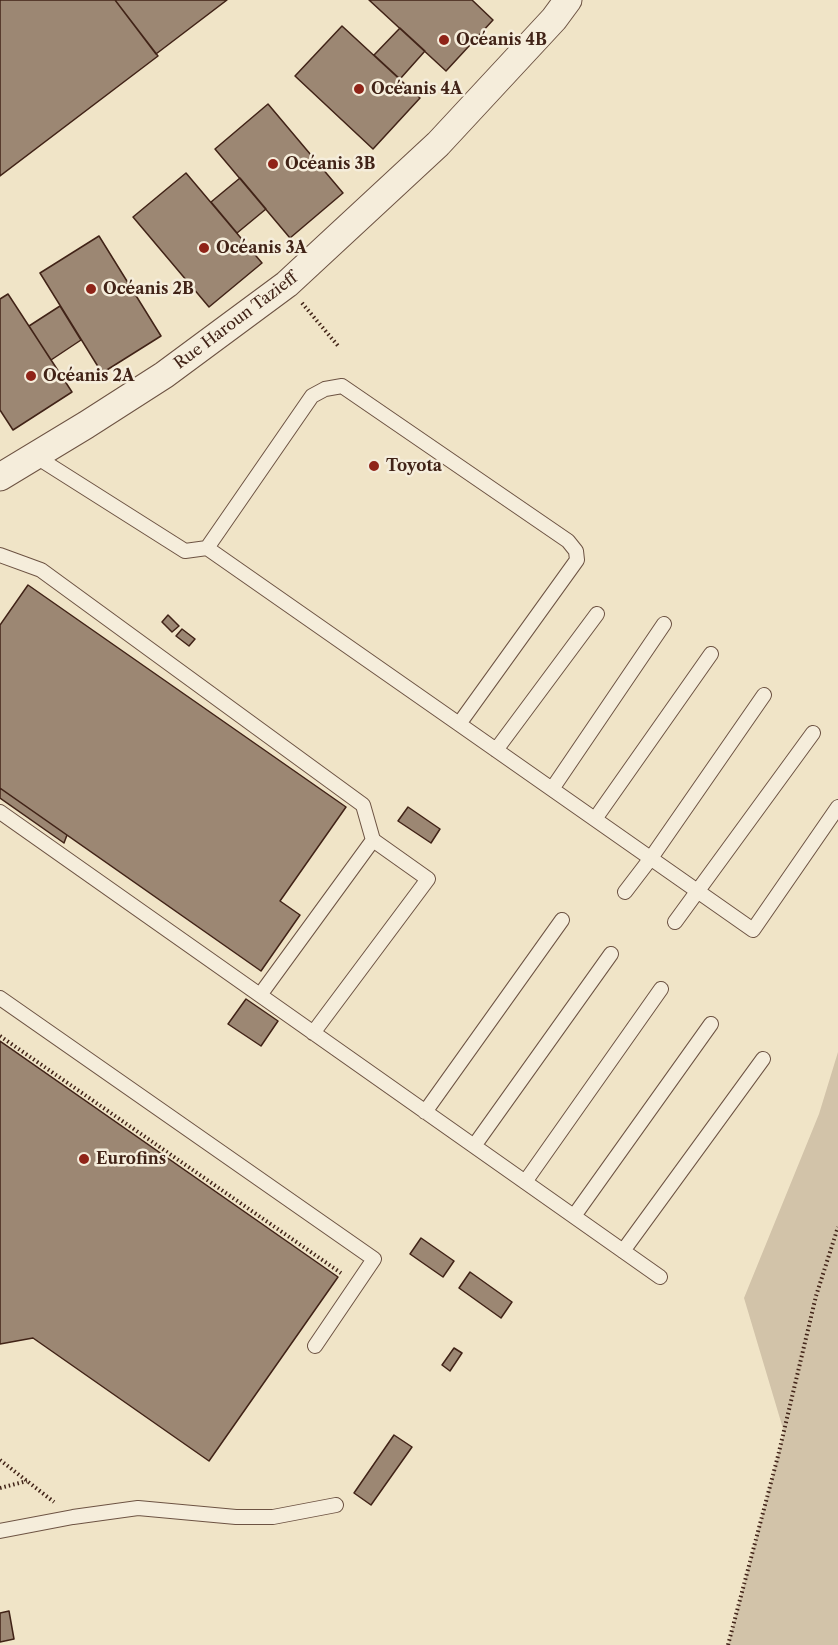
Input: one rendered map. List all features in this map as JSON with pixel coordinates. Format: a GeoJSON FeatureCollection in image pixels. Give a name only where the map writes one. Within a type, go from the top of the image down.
{"type":"FeatureCollection","features":[{"type":"Feature","properties":{"kind":"street","name":"Rue Haroun Tazieff"},"geometry":{"type":"LineString","coordinates":[[0,477],[164,375],[287,284],[438,144],[554,19],[568,0]]}},
{"type":"Feature","properties":{"kind":"lane"},"geometry":{"type":"LineString","coordinates":[[207,548],[312,396],[325,389],[342,386],[568,541],[576,551],[577,560],[459,724]]}},
{"type":"Feature","properties":{"kind":"lane"},"geometry":{"type":"LineString","coordinates":[[35,456],[185,551],[207,548],[753,930],[838,807]]}},
{"type":"Feature","properties":{"kind":"lane"},"geometry":{"type":"LineString","coordinates":[[0,555],[41,570],[363,805],[373,840],[428,879],[314,1033]]}},
{"type":"Feature","properties":{"kind":"lane"},"geometry":{"type":"LineString","coordinates":[[496,750],[597,614]]}},
{"type":"Feature","properties":{"kind":"lane"},"geometry":{"type":"LineString","coordinates":[[552,789],[664,624]]}},
{"type":"Feature","properties":{"kind":"lane"},"geometry":{"type":"LineString","coordinates":[[595,819],[711,654]]}},
{"type":"Feature","properties":{"kind":"lane"},"geometry":{"type":"LineString","coordinates":[[625,892],[764,695]]}},
{"type":"Feature","properties":{"kind":"lane"},"geometry":{"type":"LineString","coordinates":[[675,922],[813,733]]}},
{"type":"Feature","properties":{"kind":"lane"},"geometry":{"type":"LineString","coordinates":[[0,812],[660,1277]]}},
{"type":"Feature","properties":{"kind":"lane"},"geometry":{"type":"LineString","coordinates":[[260,995],[373,840]]}},
{"type":"Feature","properties":{"kind":"lane"},"geometry":{"type":"LineString","coordinates":[[425,1112],[562,920]]}},
{"type":"Feature","properties":{"kind":"lane"},"geometry":{"type":"LineString","coordinates":[[474,1146],[611,954]]}},
{"type":"Feature","properties":{"kind":"lane"},"geometry":{"type":"LineString","coordinates":[[525,1182],[661,989]]}},
{"type":"Feature","properties":{"kind":"lane"},"geometry":{"type":"LineString","coordinates":[[0,998],[374,1259],[315,1346]]}},
{"type":"Feature","properties":{"kind":"lane"},"geometry":{"type":"LineString","coordinates":[[574,1216],[711,1024]]}},
{"type":"Feature","properties":{"kind":"lane"},"geometry":{"type":"LineString","coordinates":[[623,1251],[763,1059]]}},
{"type":"Feature","properties":{"kind":"lane"},"geometry":{"type":"LineString","coordinates":[[0,1531],[138,1508],[236,1517],[273,1516],[336,1505]]}},
{"type":"Feature","properties":{"kind":"path"},"geometry":{"type":"LineString","coordinates":[[287,284],[339,347]]}},
{"type":"Feature","properties":{"kind":"path"},"geometry":{"type":"LineString","coordinates":[[0,1036],[357,1284]]}},
{"type":"Feature","properties":{"kind":"path"},"geometry":{"type":"LineString","coordinates":[[728,1645],[778,1456],[816,1296],[838,1227]]}},
{"type":"Feature","properties":{"kind":"path"},"geometry":{"type":"LineString","coordinates":[[0,1460],[74,1517]]}},
{"type":"Feature","properties":{"kind":"path"},"geometry":{"type":"LineString","coordinates":[[0,1488],[27,1481]]}},
{"type":"Feature","properties":{"kind":"shaded area"},"geometry":{"type":"Polygon","coordinates":[[[838,1052],[838,1645],[728,1645],[784,1432],[744,1298],[819,1114],[838,1052]]]}},
{"type":"Feature","properties":{"kind":"building"},"geometry":{"type":"Polygon","coordinates":[[[0,0],[115,0],[158,56],[0,176],[0,0]]]}},
{"type":"Feature","properties":{"kind":"building"},"geometry":{"type":"Polygon","coordinates":[[[115,0],[227,0],[156,54],[115,0]]]}},
{"type":"Feature","properties":{"kind":"building","name":"Océanis 4B"},"geometry":{"type":"Polygon","coordinates":[[[369,0],[472,0],[493,20],[446,71],[369,0]]]}},
{"type":"Feature","properties":{"kind":"building","name":"Océanis 4A"},"geometry":{"type":"Polygon","coordinates":[[[342,26],[420,98],[373,149],[295,76],[342,26]]]}},
{"type":"Feature","properties":{"kind":"building"},"geometry":{"type":"Polygon","coordinates":[[[400,28],[425,51],[400,79],[374,55],[400,28]]]}},
{"type":"Feature","properties":{"kind":"building","name":"Océanis 3B"},"geometry":{"type":"Polygon","coordinates":[[[268,104],[343,193],[290,238],[215,149],[268,104]]]}},
{"type":"Feature","properties":{"kind":"building","name":"Océanis 3A"},"geometry":{"type":"Polygon","coordinates":[[[186,173],[262,263],[209,307],[133,217],[186,173]]]}},
{"type":"Feature","properties":{"kind":"building"},"geometry":{"type":"Polygon","coordinates":[[[240,178],[266,209],[237,233],[211,202],[240,178]]]}},
{"type":"Feature","properties":{"kind":"building","name":"Océanis 2B"},"geometry":{"type":"Polygon","coordinates":[[[99,236],[161,336],[102,373],[40,273],[99,236]]]}},
{"type":"Feature","properties":{"kind":"building","name":"Océanis 2A"},"geometry":{"type":"Polygon","coordinates":[[[8,294],[72,392],[13,430],[0,410],[0,299],[8,294]]]}},
{"type":"Feature","properties":{"kind":"building"},"geometry":{"type":"Polygon","coordinates":[[[60,306],[81,340],[51,360],[29,326],[60,306]]]}},
{"type":"Feature","properties":{"kind":"building"},"geometry":{"type":"Polygon","coordinates":[[[28,585],[346,807],[280,901],[300,915],[261,971],[0,788],[0,625],[28,585]]]}},
{"type":"Feature","properties":{"kind":"building"},"geometry":{"type":"Polygon","coordinates":[[[168,615],[179,626],[172,632],[162,622],[168,615]]]}},
{"type":"Feature","properties":{"kind":"building"},"geometry":{"type":"Polygon","coordinates":[[[182,629],[195,639],[189,646],[176,636],[182,629]]]}},
{"type":"Feature","properties":{"kind":"building"},"geometry":{"type":"Polygon","coordinates":[[[0,788],[67,835],[64,843],[0,798],[0,788]]]}},
{"type":"Feature","properties":{"kind":"building"},"geometry":{"type":"Polygon","coordinates":[[[408,807],[440,829],[431,843],[398,821],[408,807]]]}},
{"type":"Feature","properties":{"kind":"building"},"geometry":{"type":"Polygon","coordinates":[[[246,999],[278,1021],[261,1046],[228,1024],[246,999]]]}},
{"type":"Feature","properties":{"kind":"building","name":"Eurofins"},"geometry":{"type":"Polygon","coordinates":[[[0,1041],[338,1277],[209,1461],[33,1338],[0,1344],[0,1041]]]}},
{"type":"Feature","properties":{"kind":"building"},"geometry":{"type":"Polygon","coordinates":[[[421,1238],[454,1261],[443,1277],[410,1254],[421,1238]]]}},
{"type":"Feature","properties":{"kind":"building"},"geometry":{"type":"Polygon","coordinates":[[[470,1272],[512,1302],[501,1318],[459,1288],[470,1272]]]}},
{"type":"Feature","properties":{"kind":"building"},"geometry":{"type":"Polygon","coordinates":[[[454,1348],[462,1353],[450,1371],[442,1365],[454,1348]]]}},
{"type":"Feature","properties":{"kind":"building"},"geometry":{"type":"Polygon","coordinates":[[[394,1435],[412,1447],[371,1505],[354,1493],[394,1435]]]}},
{"type":"Feature","properties":{"kind":"building"},"geometry":{"type":"Polygon","coordinates":[[[9,1611],[14,1639],[0,1642],[0,1613],[9,1611]]]}},
{"type":"Feature","properties":{"kind":"place","name":"Océanis 4B"},"geometry":{"type":"Point","coordinates":[444,40]}},
{"type":"Feature","properties":{"kind":"place","name":"Océanis 4A"},"geometry":{"type":"Point","coordinates":[359,89]}},
{"type":"Feature","properties":{"kind":"place","name":"Océanis 3B"},"geometry":{"type":"Point","coordinates":[273,164]}},
{"type":"Feature","properties":{"kind":"place","name":"Océanis 3A"},"geometry":{"type":"Point","coordinates":[204,248]}},
{"type":"Feature","properties":{"kind":"place","name":"Océanis 2B"},"geometry":{"type":"Point","coordinates":[91,289]}},
{"type":"Feature","properties":{"kind":"place","name":"Océanis 2A"},"geometry":{"type":"Point","coordinates":[31,376]}},
{"type":"Feature","properties":{"kind":"place","name":"Toyota"},"geometry":{"type":"Point","coordinates":[374,466]}},
{"type":"Feature","properties":{"kind":"place","name":"Eurofins"},"geometry":{"type":"Point","coordinates":[84,1159]}}]}
